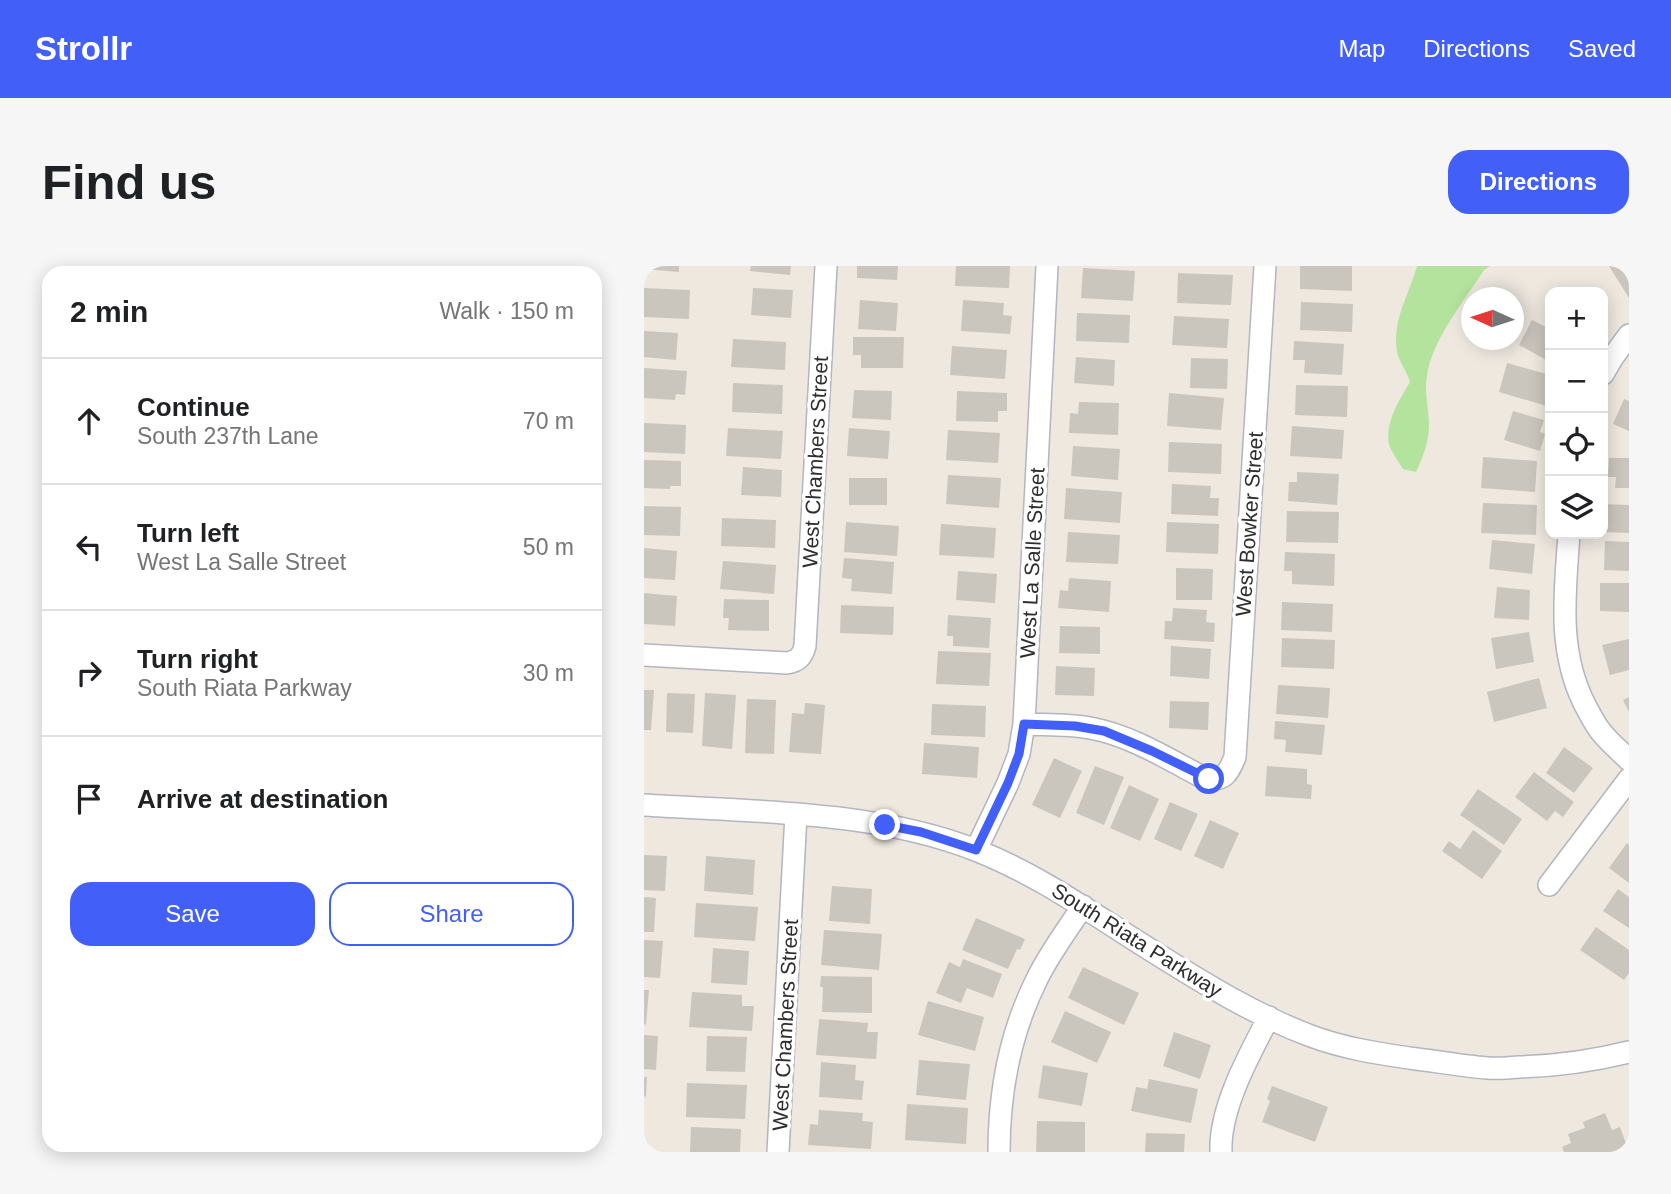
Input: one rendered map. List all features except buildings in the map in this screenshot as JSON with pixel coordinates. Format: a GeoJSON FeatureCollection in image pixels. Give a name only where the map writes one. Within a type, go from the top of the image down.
{"type":"FeatureCollection","features":[{"type":"Feature","properties":{"kind":"street","name":"West Chambers Street"},"geometry":{"type":"LineString","coordinates":[[644,655],[787,663],[800,658],[805,646],[826,266]]}},
{"type":"Feature","properties":{"kind":"street","name":"West La Salle Street"},"geometry":{"type":"LineString","coordinates":[[976,850],[1019,754],[1024,724],[1047,266]]}},
{"type":"Feature","properties":{"kind":"street","name":"West Bowker Street"},"geometry":{"type":"LineString","coordinates":[[1024,724],[1075,726],[1104,731],[1152,751],[1204,778],[1222,778],[1229,771],[1235,757],[1265,266]]}},
{"type":"Feature","properties":{"kind":"street"},"geometry":{"type":"LineString","coordinates":[[1608,366],[1629,335]]}},
{"type":"Feature","properties":{"kind":"street"},"geometry":{"type":"LineString","coordinates":[[1569,539],[1565,625],[1573,675],[1600,732],[1629,760]]}},
{"type":"Feature","properties":{"kind":"street"},"geometry":{"type":"LineString","coordinates":[[1549,885],[1629,779]]}},
{"type":"Feature","properties":{"kind":"street","name":"South Riata Parkway"},"geometry":{"type":"LineString","coordinates":[[644,805],[843,817],[921,832],[976,850],[1030,874],[1229,996],[1310,1035],[1355,1049],[1480,1067],[1540,1066],[1627,1057]]}},
{"type":"Feature","properties":{"kind":"street","name":"West Chambers Street"},"geometry":{"type":"LineString","coordinates":[[778,1152],[796,814]]}},
{"type":"Feature","properties":{"kind":"street"},"geometry":{"type":"LineString","coordinates":[[999,1152],[1003,1090],[1020,1018],[1037,978],[1083,906]]}},
{"type":"Feature","properties":{"kind":"street"},"geometry":{"type":"LineString","coordinates":[[1221,1152],[1227,1110],[1251,1051],[1269,1017]]}},
{"type":"Feature","properties":{"kind":"green space"},"geometry":{"type":"Polygon","coordinates":[[[1417,266],[1490,266],[1473,287],[1461,287],[1461,304],[1435,349],[1426,388],[1429,431],[1416,472],[1403,469],[1390,447],[1388,436],[1394,412],[1410,382],[1398,355],[1396,340],[1399,318],[1417,266]]]}},
{"type":"Feature","properties":{"kind":"route"},"geometry":{"type":"LineString","coordinates":[[885,825],[921,832],[976,850],[1008,783],[1019,754],[1024,724],[1075,726],[1104,731],[1209,779]]}}]}
